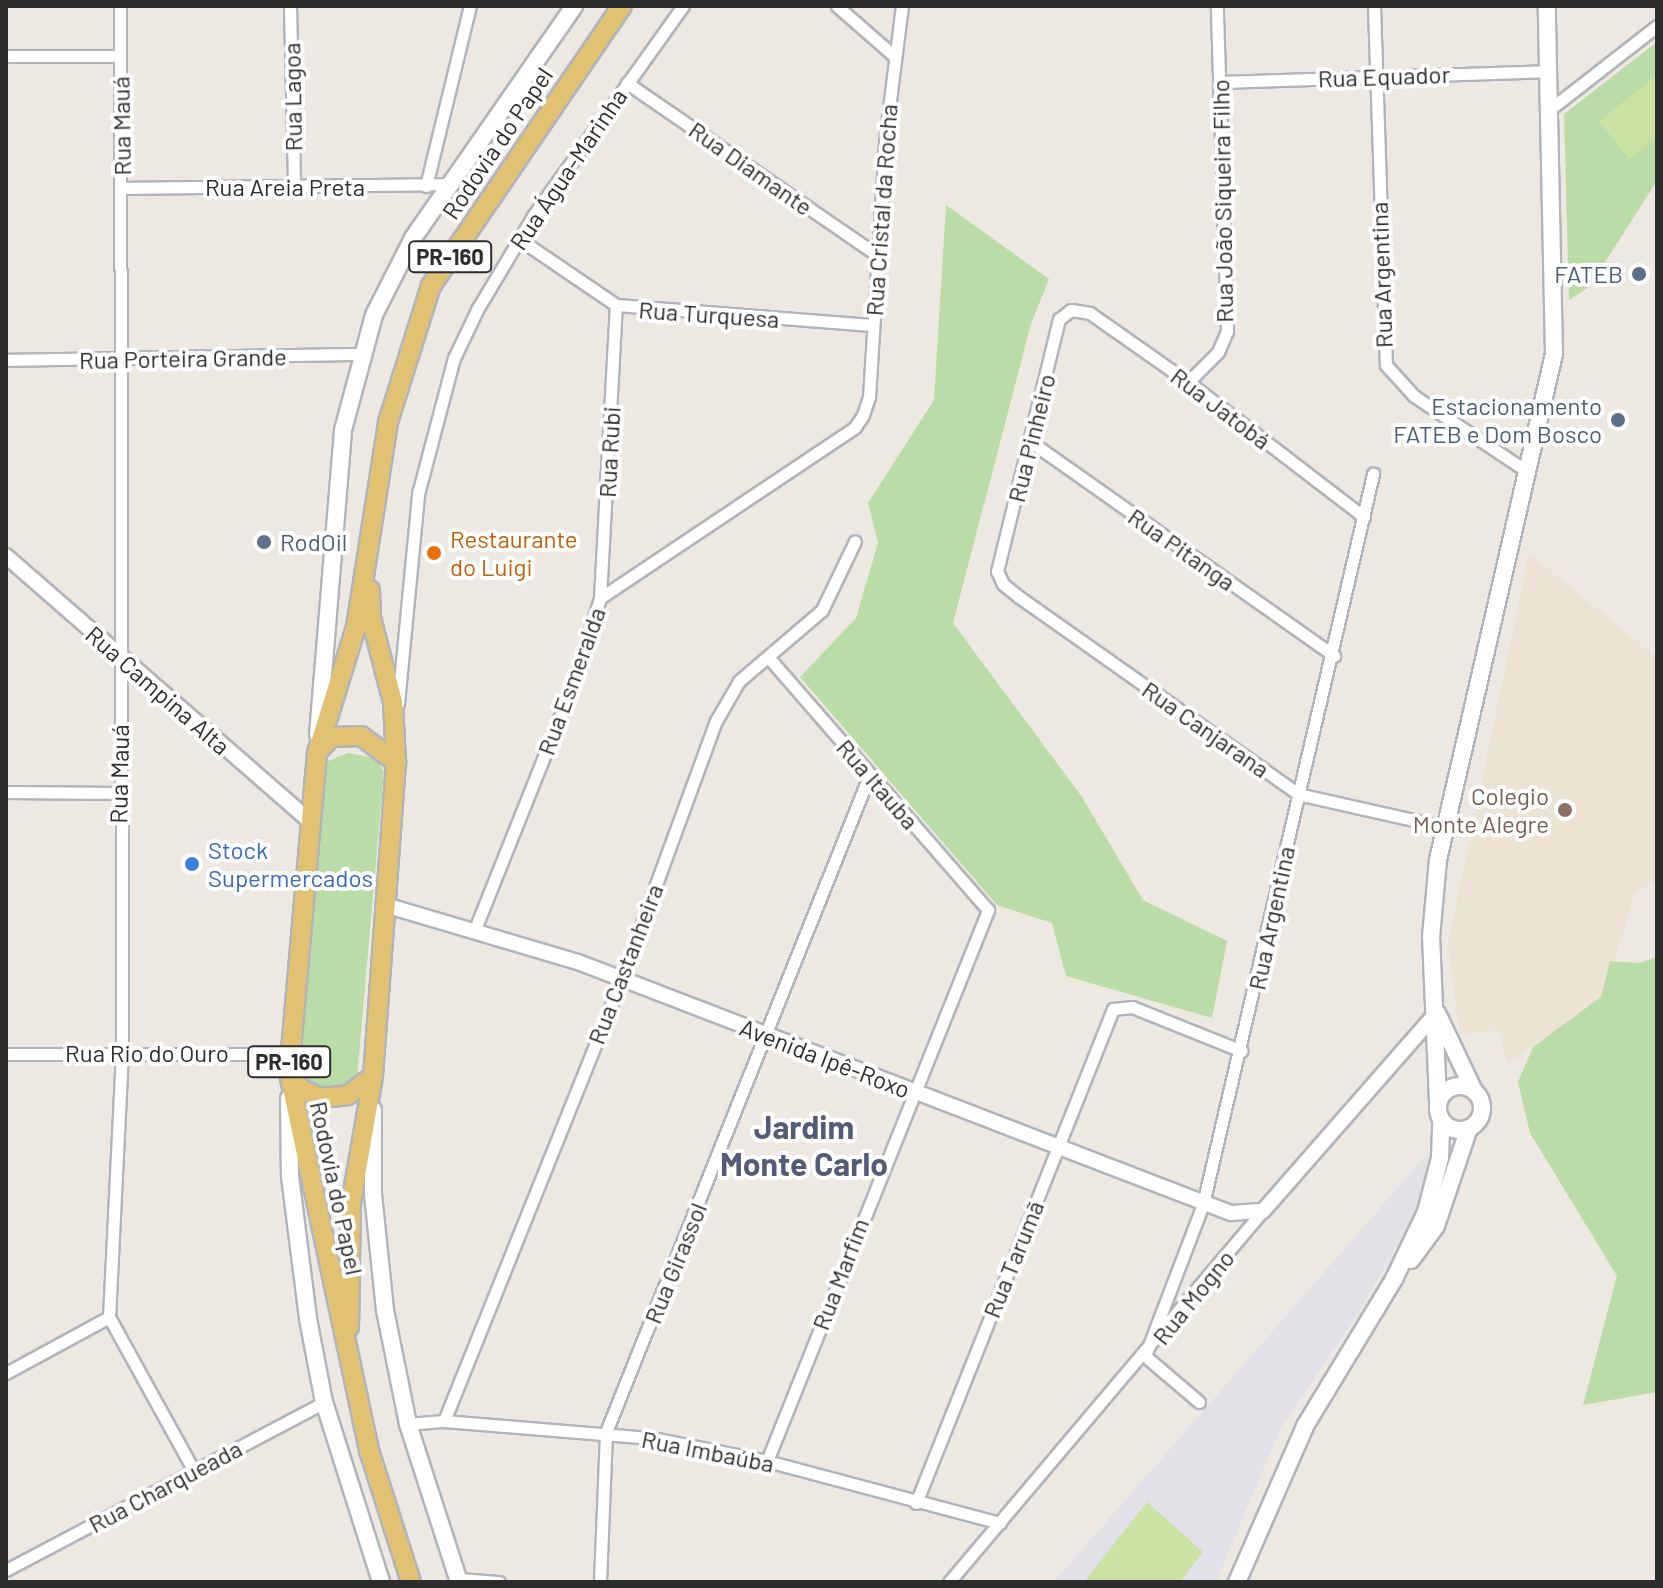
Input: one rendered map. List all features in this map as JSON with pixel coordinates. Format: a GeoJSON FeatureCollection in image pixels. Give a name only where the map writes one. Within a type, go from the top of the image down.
{"type":"FeatureCollection","features":[{"type":"Feature","properties":{"kind":"main road"},"geometry":{"type":"LineString","coordinates":[[317,753],[342,445],[361,354],[393,273],[449,184],[574,6]]}},
{"type":"Feature","properties":{"kind":"main road","name":"Rodovia do Papel"},"geometry":{"type":"LineString","coordinates":[[411,1582],[388,1518],[349,1366],[289,1063],[317,753],[353,641],[388,422],[431,286],[622,6]]}},
{"type":"Feature","properties":{"kind":"main road"},"geometry":{"type":"LineString","coordinates":[[1394,1279],[1435,1184],[1441,1120],[1431,937],[1444,827],[1554,354],[1547,6]]}},
{"type":"Feature","properties":{"kind":"main road","name":"Rodovia do Papel"},"geometry":{"type":"LineString","coordinates":[[349,1366],[351,1204],[373,1076],[396,762],[390,685],[371,618],[369,547]]}},
{"type":"Feature","properties":{"kind":"main road"},"geometry":{"type":"LineString","coordinates":[[317,753],[331,737],[347,734],[372,740],[396,762]]}},
{"type":"Feature","properties":{"kind":"main road"},"geometry":{"type":"LineString","coordinates":[[1242,1577],[1305,1426],[1394,1279],[1436,1226],[1469,1128],[1481,1114],[1460,1058],[1437,1012]]}},
{"type":"Feature","properties":{"kind":"main road"},"geometry":{"type":"LineString","coordinates":[[1438,1096],[1460,1058]]}},
{"type":"Feature","properties":{"kind":"main road"},"geometry":{"type":"LineString","coordinates":[[289,1063],[301,1089],[321,1098],[348,1095],[373,1076]]}},
{"type":"Feature","properties":{"kind":"main road"},"geometry":{"type":"LineString","coordinates":[[289,1063],[290,1176],[324,1402],[381,1582]]}},
{"type":"Feature","properties":{"kind":"main road"},"geometry":{"type":"LineString","coordinates":[[373,1076],[373,1194],[385,1310],[408,1424],[459,1581]]}},
{"type":"Feature","properties":{"kind":"main road"},"geometry":{"type":"LineString","coordinates":[[1438,1096],[1456,1086],[1474,1091]]}},
{"type":"Feature","properties":{"kind":"main road"},"geometry":{"type":"LineString","coordinates":[[1441,1120],[1457,1130],[1469,1128]]}},
{"type":"Feature","properties":{"kind":"street","name":"Rua Mauá"},"geometry":{"type":"LineString","coordinates":[[109,1317],[122,1052],[118,793],[122,361],[120,6]]}},
{"type":"Feature","properties":{"kind":"street","name":"Rua Lagoa"},"geometry":{"type":"LineString","coordinates":[[290,6],[294,188]]}},
{"type":"Feature","properties":{"kind":"street"},"geometry":{"type":"LineString","coordinates":[[426,186],[470,6]]}},
{"type":"Feature","properties":{"kind":"street","name":"Rua Água-Marinha"},"geometry":{"type":"LineString","coordinates":[[396,762],[399,672],[418,494],[432,425],[472,320],[519,239],[683,6]]}},
{"type":"Feature","properties":{"kind":"street"},"geometry":{"type":"LineString","coordinates":[[837,6],[893,55]]}},
{"type":"Feature","properties":{"kind":"street","name":"Rua Cristal da Rocha"},"geometry":{"type":"LineString","coordinates":[[863,415],[893,55],[902,6]]}},
{"type":"Feature","properties":{"kind":"street","name":"Rua João Siqueira Filho"},"geometry":{"type":"LineString","coordinates":[[1188,382],[1218,352],[1227,331],[1217,6]]}},
{"type":"Feature","properties":{"kind":"street","name":"Rua Argentina"},"geometry":{"type":"LineString","coordinates":[[1374,6],[1386,365],[1414,396],[1528,472]]}},
{"type":"Feature","properties":{"kind":"street"},"geometry":{"type":"LineString","coordinates":[[1549,110],[1657,26]]}},
{"type":"Feature","properties":{"kind":"street"},"geometry":{"type":"LineString","coordinates":[[6,56],[119,56]]}},
{"type":"Feature","properties":{"kind":"street","name":"Rua Equador"},"geometry":{"type":"LineString","coordinates":[[1219,82],[1548,71]]}},
{"type":"Feature","properties":{"kind":"street","name":"Rua Diamante"},"geometry":{"type":"LineString","coordinates":[[627,83],[876,254]]}},
{"type":"Feature","properties":{"kind":"street","name":"Rua Areia Preta"},"geometry":{"type":"LineString","coordinates":[[122,188],[449,184]]}},
{"type":"Feature","properties":{"kind":"street","name":"Rua Turquesa"},"geometry":{"type":"LineString","coordinates":[[519,239],[616,305],[872,325]]}},
{"type":"Feature","properties":{"kind":"street","name":"Rua Rubi"},"geometry":{"type":"LineString","coordinates":[[600,598],[616,305]]}},
{"type":"Feature","properties":{"kind":"street","name":"Rua Jatobá"},"geometry":{"type":"LineString","coordinates":[[1071,310],[1090,313],[1188,382],[1364,517]]}},
{"type":"Feature","properties":{"kind":"street","name":"Rua Pinheiro"},"geometry":{"type":"LineString","coordinates":[[997,571],[1059,319],[1071,310]]}},
{"type":"Feature","properties":{"kind":"street","name":"Rua Porteira Grande"},"geometry":{"type":"LineString","coordinates":[[6,360],[122,361],[361,354]]}},
{"type":"Feature","properties":{"kind":"street","name":"Rua Esmeralda"},"geometry":{"type":"LineString","coordinates":[[475,929],[572,687],[600,598],[855,427],[863,415]]}},
{"type":"Feature","properties":{"kind":"street","name":"Rua Pitanga"},"geometry":{"type":"LineString","coordinates":[[1031,442],[1334,656]]}},
{"type":"Feature","properties":{"kind":"street","name":"Rua Argentina"},"geometry":{"type":"LineString","coordinates":[[1145,1356],[1203,1204],[1242,1051],[1298,794],[1334,656],[1373,474]]}},
{"type":"Feature","properties":{"kind":"street","name":"Rua Castanheira"},"geometry":{"type":"LineString","coordinates":[[444,1421],[621,980],[716,721],[739,681],[822,610],[855,541]]}},
{"type":"Feature","properties":{"kind":"street","name":"Rua Campina Alta"},"geometry":{"type":"LineString","coordinates":[[6,556],[312,823]]}},
{"type":"Feature","properties":{"kind":"street","name":"Rua Canjarana"},"geometry":{"type":"LineString","coordinates":[[997,571],[1003,584],[1019,597],[1298,794],[1444,827]]}},
{"type":"Feature","properties":{"kind":"street","name":"Rua Itauba"},"geometry":{"type":"LineString","coordinates":[[768,657],[988,910]]}},
{"type":"Feature","properties":{"kind":"street","name":"Rua Girassol"},"geometry":{"type":"LineString","coordinates":[[600,1582],[606,1432],[768,1035],[869,776]]}},
{"type":"Feature","properties":{"kind":"street"},"geometry":{"type":"LineString","coordinates":[[6,792],[118,793]]}},
{"type":"Feature","properties":{"kind":"street","name":"Avenida Ipê-Roxo"},"geometry":{"type":"LineString","coordinates":[[385,905],[475,929],[621,980],[1203,1204],[1231,1213],[1263,1211]]}},
{"type":"Feature","properties":{"kind":"street","name":"Rua Marfim"},"geometry":{"type":"LineString","coordinates":[[767,1461],[911,1091],[988,910]]}},
{"type":"Feature","properties":{"kind":"street","name":"Rua Tarumã"},"geometry":{"type":"LineString","coordinates":[[916,1503],[1109,1015],[1120,1005],[1132,1007],[1242,1051]]}},
{"type":"Feature","properties":{"kind":"street","name":"Rua Mogno"},"geometry":{"type":"LineString","coordinates":[[949,1582],[1145,1356],[1263,1211],[1437,1012]]}},
{"type":"Feature","properties":{"kind":"street","name":"Rua Rio do Ouro"},"geometry":{"type":"LineString","coordinates":[[6,1054],[122,1052],[289,1063]]}},
{"type":"Feature","properties":{"kind":"street"},"geometry":{"type":"LineString","coordinates":[[6,1373],[109,1317],[194,1471]]}},
{"type":"Feature","properties":{"kind":"street"},"geometry":{"type":"LineString","coordinates":[[1145,1356],[1199,1402]]}},
{"type":"Feature","properties":{"kind":"street","name":"Rua Charqueada"},"geometry":{"type":"LineString","coordinates":[[6,1570],[324,1402]]}},
{"type":"Feature","properties":{"kind":"street","name":"Rua Imbaúba"},"geometry":{"type":"LineString","coordinates":[[408,1424],[444,1421],[606,1432],[767,1461],[1000,1523]]}},
{"type":"Feature","properties":{"kind":"street"},"geometry":{"type":"LineString","coordinates":[[459,1581],[499,1582]]}},
{"type":"Feature","properties":{"kind":"shaded area","name":"Colegio Monte Alegre"},"geometry":{"type":"Polygon","coordinates":[[[1529,553],[1657,658],[1657,881],[1636,891],[1601,1000],[1508,1063],[1499,1030],[1460,1035],[1448,944],[1529,553]]]}},
{"type":"Feature","properties":{"kind":"shaded area"},"geometry":{"type":"Polygon","coordinates":[[[1429,1152],[1421,1204],[1356,1317],[1281,1427],[1216,1582],[1054,1582],[1429,1152]]]}},
{"type":"Feature","properties":{"kind":"green space"},"geometry":{"type":"Polygon","coordinates":[[[1657,42],[1657,181],[1589,287],[1569,300],[1564,114],[1657,42]]]}},
{"type":"Feature","properties":{"kind":"green space"},"geometry":{"type":"Polygon","coordinates":[[[1657,75],[1657,137],[1629,159],[1599,121],[1657,75]]]}},
{"type":"Feature","properties":{"kind":"green space"},"geometry":{"type":"Polygon","coordinates":[[[946,205],[1049,279],[1031,324],[953,623],[1082,797],[1143,900],[1227,941],[1212,1018],[1066,976],[1052,923],[997,905],[800,677],[856,618],[878,543],[868,503],[934,400],[946,205]]]}},
{"type":"Feature","properties":{"kind":"green space"},"geometry":{"type":"Polygon","coordinates":[[[348,753],[376,758],[384,772],[357,1077],[325,1093],[294,1079],[323,763],[348,753]]]}},
{"type":"Feature","properties":{"kind":"green space"},"geometry":{"type":"Polygon","coordinates":[[[1657,957],[1657,1392],[1583,1405],[1617,1276],[1530,1133],[1518,1082],[1533,1047],[1601,997],[1610,961],[1639,963],[1657,957]]]}},
{"type":"Feature","properties":{"kind":"green space"},"geometry":{"type":"Polygon","coordinates":[[[1147,1502],[1203,1552],[1180,1582],[1084,1582],[1147,1502]]]}},
{"type":"Feature","properties":{"kind":"place","name":"FATEB"},"geometry":{"type":"Point","coordinates":[1639,274]}},
{"type":"Feature","properties":{"kind":"place","name":"Estacionamento FATEB e Dom Bosco"},"geometry":{"type":"Point","coordinates":[1618,420]}},
{"type":"Feature","properties":{"kind":"place","name":"RodOil"},"geometry":{"type":"Point","coordinates":[264,542]}},
{"type":"Feature","properties":{"kind":"place","name":"Restaurante do Luigi"},"geometry":{"type":"Point","coordinates":[434,553]}},
{"type":"Feature","properties":{"kind":"place","name":"Colegio Monte Alegre"},"geometry":{"type":"Point","coordinates":[1565,810]}},
{"type":"Feature","properties":{"kind":"place","name":"Stock Supermercados"},"geometry":{"type":"Point","coordinates":[192,864]}},
{"type":"Feature","properties":{"kind":"district","name":"Jardim Monte Carlo"},"geometry":{"type":"Point","coordinates":[804,1146]}}]}
